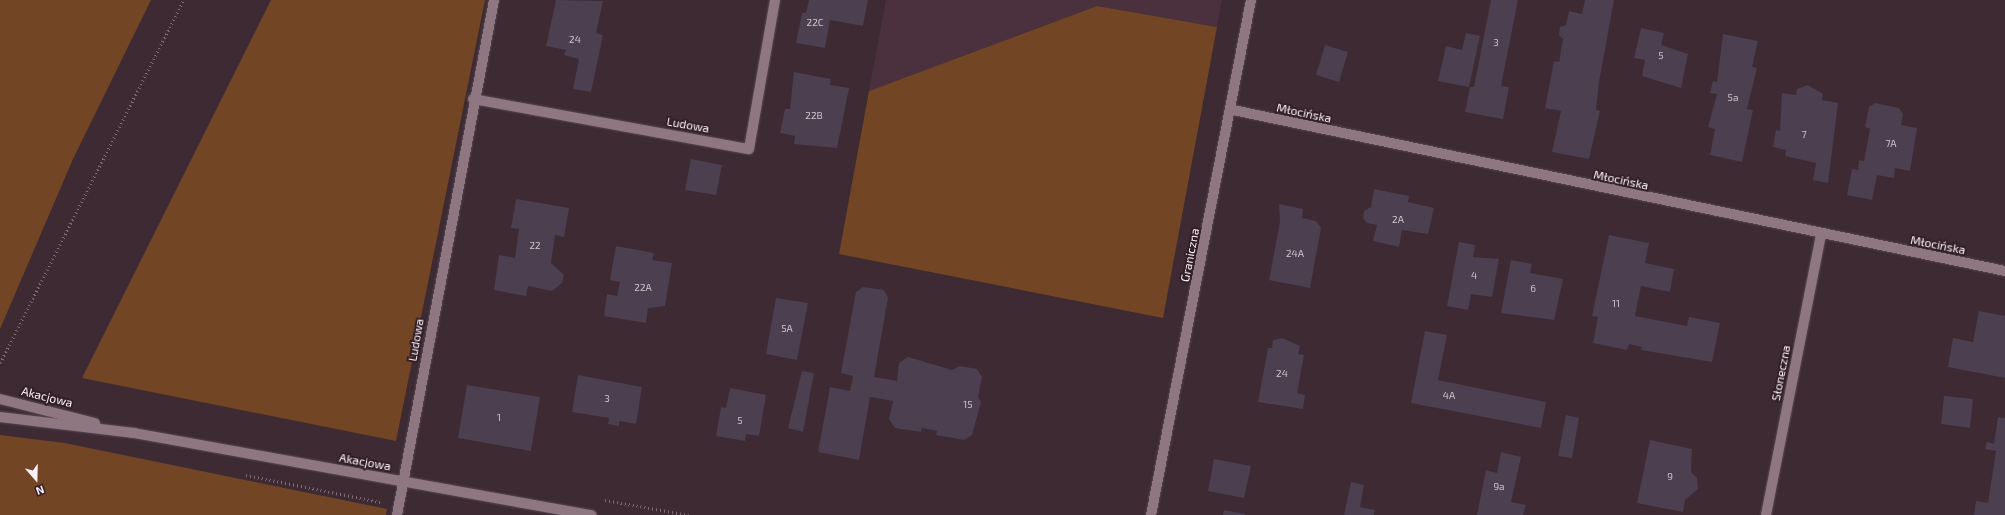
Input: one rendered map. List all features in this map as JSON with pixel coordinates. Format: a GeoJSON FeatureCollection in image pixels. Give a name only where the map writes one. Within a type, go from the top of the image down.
{"type":"FeatureCollection","features":[{"type":"Feature","properties":{"kind":"street","name":"Ludowa"},"geometry":{"type":"LineString","coordinates":[[397,515],[473,99],[494,0]]}},
{"type":"Feature","properties":{"kind":"street","name":"Ludowa"},"geometry":{"type":"LineString","coordinates":[[473,99],[749,149],[775,0]]}},
{"type":"Feature","properties":{"kind":"street","name":"Graniczna"},"geometry":{"type":"LineString","coordinates":[[1151,515],[1232,110],[1251,0]]}},
{"type":"Feature","properties":{"kind":"street","name":"Młocińska"},"geometry":{"type":"LineString","coordinates":[[1232,110],[1822,235],[2005,271]]}},
{"type":"Feature","properties":{"kind":"street","name":"Słoneczna"},"geometry":{"type":"LineString","coordinates":[[1766,515],[1822,235]]}},
{"type":"Feature","properties":{"kind":"street","name":"Akacjowa"},"geometry":{"type":"LineString","coordinates":[[0,399],[134,433]]}},
{"type":"Feature","properties":{"kind":"street","name":"Akacjowa"},"geometry":{"type":"LineString","coordinates":[[0,417],[134,433],[592,515]]}},
{"type":"Feature","properties":{"kind":"path"},"geometry":{"type":"LineString","coordinates":[[0,363],[183,0]]}},
{"type":"Feature","properties":{"kind":"shaded area"},"geometry":{"type":"Polygon","coordinates":[[[0,0],[151,0],[73,159],[0,329],[0,0]]]}},
{"type":"Feature","properties":{"kind":"shaded area"},"geometry":{"type":"Polygon","coordinates":[[[271,0],[485,0],[396,441],[82,378],[271,0]]]}},
{"type":"Feature","properties":{"kind":"shaded area"},"geometry":{"type":"Polygon","coordinates":[[[886,0],[1222,0],[1217,27],[1097,6],[869,91],[886,0]]]}},
{"type":"Feature","properties":{"kind":"shaded area"},"geometry":{"type":"Polygon","coordinates":[[[1097,6],[1217,27],[1163,318],[839,254],[869,91],[1097,6]]]}},
{"type":"Feature","properties":{"kind":"shaded area"},"geometry":{"type":"Polygon","coordinates":[[[0,435],[65,443],[387,509],[386,515],[0,515],[0,435]]]}},
{"type":"Feature","properties":{"kind":"building"},"geometry":{"type":"Polygon","coordinates":[[[556,0],[603,1],[596,33],[603,35],[591,92],[573,89],[579,59],[564,55],[566,50],[546,46],[556,0]]]}},
{"type":"Feature","properties":{"kind":"building"},"geometry":{"type":"Polygon","coordinates":[[[809,0],[868,0],[863,26],[830,20],[825,48],[796,43],[802,13],[806,13],[809,0]]]}},
{"type":"Feature","properties":{"kind":"building"},"geometry":{"type":"Polygon","coordinates":[[[1491,0],[1518,0],[1501,86],[1509,87],[1503,119],[1465,112],[1470,87],[1474,87],[1491,0]]]}},
{"type":"Feature","properties":{"kind":"building"},"geometry":{"type":"Polygon","coordinates":[[[1585,0],[1614,0],[1599,82],[1596,110],[1600,111],[1589,159],[1552,152],[1561,111],[1545,108],[1554,61],[1559,62],[1563,39],[1559,35],[1560,27],[1566,25],[1569,11],[1582,14],[1585,0]]]}},
{"type":"Feature","properties":{"kind":"building"},"geometry":{"type":"Polygon","coordinates":[[[1641,28],[1664,33],[1661,45],[1688,54],[1681,88],[1642,76],[1645,60],[1634,58],[1641,28]]]}},
{"type":"Feature","properties":{"kind":"building"},"geometry":{"type":"Polygon","coordinates":[[[1466,33],[1480,36],[1469,87],[1438,81],[1446,46],[1462,50],[1466,33]]]}},
{"type":"Feature","properties":{"kind":"building"},"geometry":{"type":"Polygon","coordinates":[[[1723,34],[1758,41],[1752,67],[1757,68],[1747,109],[1753,110],[1742,162],[1710,155],[1715,129],[1708,127],[1717,94],[1710,93],[1713,81],[1717,82],[1723,34]]]}},
{"type":"Feature","properties":{"kind":"building"},"geometry":{"type":"Polygon","coordinates":[[[1325,45],[1348,52],[1339,82],[1316,75],[1325,45]]]}},
{"type":"Feature","properties":{"kind":"building"},"geometry":{"type":"Polygon","coordinates":[[[794,72],[831,79],[830,85],[849,88],[837,148],[794,144],[795,136],[780,133],[785,109],[790,109],[794,72]]]}},
{"type":"Feature","properties":{"kind":"building"},"geometry":{"type":"Polygon","coordinates":[[[1808,85],[1823,94],[1822,100],[1838,103],[1828,183],[1813,180],[1816,163],[1785,156],[1786,150],[1773,147],[1776,130],[1780,131],[1782,93],[1796,95],[1797,89],[1808,85]]]}},
{"type":"Feature","properties":{"kind":"building"},"geometry":{"type":"Polygon","coordinates":[[[1875,103],[1899,108],[1903,114],[1901,125],[1917,128],[1910,171],[1895,168],[1894,178],[1877,175],[1872,200],[1847,195],[1852,169],[1858,170],[1859,160],[1864,161],[1870,129],[1865,127],[1869,107],[1875,103]]]}},
{"type":"Feature","properties":{"kind":"building"},"geometry":{"type":"Polygon","coordinates":[[[691,159],[722,165],[716,195],[685,190],[691,159]]]}},
{"type":"Feature","properties":{"kind":"building"},"geometry":{"type":"Polygon","coordinates":[[[1374,189],[1409,196],[1408,202],[1434,208],[1428,234],[1402,230],[1399,247],[1373,241],[1377,225],[1367,223],[1363,218],[1364,211],[1371,207],[1374,189]]]}},
{"type":"Feature","properties":{"kind":"building"},"geometry":{"type":"Polygon","coordinates":[[[516,199],[569,208],[564,237],[555,235],[551,263],[564,275],[562,283],[552,291],[528,286],[526,296],[494,290],[499,255],[515,258],[519,229],[511,228],[516,199]]]}},
{"type":"Feature","properties":{"kind":"building"},"geometry":{"type":"Polygon","coordinates":[[[1279,204],[1303,209],[1302,218],[1316,221],[1321,228],[1310,288],[1269,280],[1280,222],[1279,204]]]}},
{"type":"Feature","properties":{"kind":"building"},"geometry":{"type":"Polygon","coordinates":[[[1609,235],[1649,243],[1645,263],[1674,269],[1670,292],[1641,286],[1635,316],[1687,326],[1689,317],[1720,323],[1712,362],[1641,350],[1642,347],[1629,344],[1627,350],[1593,343],[1598,317],[1592,316],[1609,235]]]}},
{"type":"Feature","properties":{"kind":"building"},"geometry":{"type":"Polygon","coordinates":[[[1459,242],[1475,245],[1473,257],[1499,259],[1492,297],[1471,294],[1468,310],[1447,306],[1459,242]]]}},
{"type":"Feature","properties":{"kind":"building"},"geometry":{"type":"Polygon","coordinates":[[[616,246],[654,253],[652,260],[672,263],[665,306],[648,308],[646,323],[604,316],[607,294],[617,296],[620,282],[610,280],[616,246]]]}},
{"type":"Feature","properties":{"kind":"building"},"geometry":{"type":"Polygon","coordinates":[[[1511,260],[1532,264],[1530,273],[1563,279],[1554,320],[1501,313],[1511,260]]]}},
{"type":"Feature","properties":{"kind":"building"},"geometry":{"type":"Polygon","coordinates":[[[863,287],[884,290],[888,298],[874,377],[897,381],[899,363],[908,357],[952,370],[960,366],[977,369],[982,377],[978,397],[981,402],[972,435],[964,440],[936,435],[937,431],[922,428],[921,432],[895,428],[889,419],[893,401],[870,397],[859,460],[818,452],[830,387],[850,391],[853,376],[841,373],[856,292],[863,287]]]}},
{"type":"Feature","properties":{"kind":"building"},"geometry":{"type":"Polygon","coordinates":[[[776,298],[808,303],[797,360],[766,354],[776,298]]]}},
{"type":"Feature","properties":{"kind":"building"},"geometry":{"type":"Polygon","coordinates":[[[1979,311],[2005,316],[2005,378],[1948,367],[1953,338],[1973,342],[1979,311]]]}},
{"type":"Feature","properties":{"kind":"building"},"geometry":{"type":"Polygon","coordinates":[[[1425,331],[1447,335],[1438,380],[1546,402],[1541,428],[1411,403],[1425,331]]]}},
{"type":"Feature","properties":{"kind":"building"},"geometry":{"type":"Polygon","coordinates":[[[1282,338],[1300,346],[1298,354],[1304,355],[1297,393],[1305,395],[1303,409],[1258,402],[1268,348],[1272,348],[1273,340],[1282,338]]]}},
{"type":"Feature","properties":{"kind":"building"},"geometry":{"type":"Polygon","coordinates":[[[802,371],[814,373],[803,432],[788,428],[802,371]]]}},
{"type":"Feature","properties":{"kind":"building"},"geometry":{"type":"Polygon","coordinates":[[[578,375],[642,387],[636,424],[619,421],[619,426],[608,424],[609,418],[572,412],[578,375]]]}},
{"type":"Feature","properties":{"kind":"building"},"geometry":{"type":"Polygon","coordinates":[[[467,385],[540,397],[531,451],[458,438],[467,385]]]}},
{"type":"Feature","properties":{"kind":"building"},"geometry":{"type":"Polygon","coordinates":[[[730,388],[766,395],[759,436],[746,434],[745,441],[716,436],[721,407],[726,408],[730,388]]]}},
{"type":"Feature","properties":{"kind":"building"},"geometry":{"type":"Polygon","coordinates":[[[1944,396],[1973,399],[1970,428],[1941,424],[1944,396]]]}},
{"type":"Feature","properties":{"kind":"building"},"geometry":{"type":"Polygon","coordinates":[[[1566,415],[1579,418],[1572,458],[1558,456],[1566,415]]]}},
{"type":"Feature","properties":{"kind":"building"},"geometry":{"type":"Polygon","coordinates":[[[1998,417],[2005,418],[2005,515],[1974,515],[1976,501],[1988,503],[1996,451],[1985,449],[1987,442],[1994,444],[1998,417]]]}},
{"type":"Feature","properties":{"kind":"building"},"geometry":{"type":"Polygon","coordinates":[[[1650,440],[1692,449],[1691,472],[1697,478],[1698,489],[1685,500],[1683,512],[1637,503],[1650,440]]]}},
{"type":"Feature","properties":{"kind":"building"},"geometry":{"type":"Polygon","coordinates":[[[1501,452],[1521,457],[1511,502],[1526,505],[1523,515],[1477,515],[1486,470],[1497,473],[1501,452]]]}},
{"type":"Feature","properties":{"kind":"building"},"geometry":{"type":"Polygon","coordinates":[[[1214,459],[1251,466],[1244,498],[1208,491],[1214,459]]]}},
{"type":"Feature","properties":{"kind":"building"},"geometry":{"type":"Polygon","coordinates":[[[1351,482],[1364,485],[1360,507],[1375,510],[1374,515],[1344,515],[1351,482]]]}},
{"type":"Feature","properties":{"kind":"building"},"geometry":{"type":"Polygon","coordinates":[[[1224,510],[1245,514],[1245,515],[1223,515],[1224,510]]]}}]}
